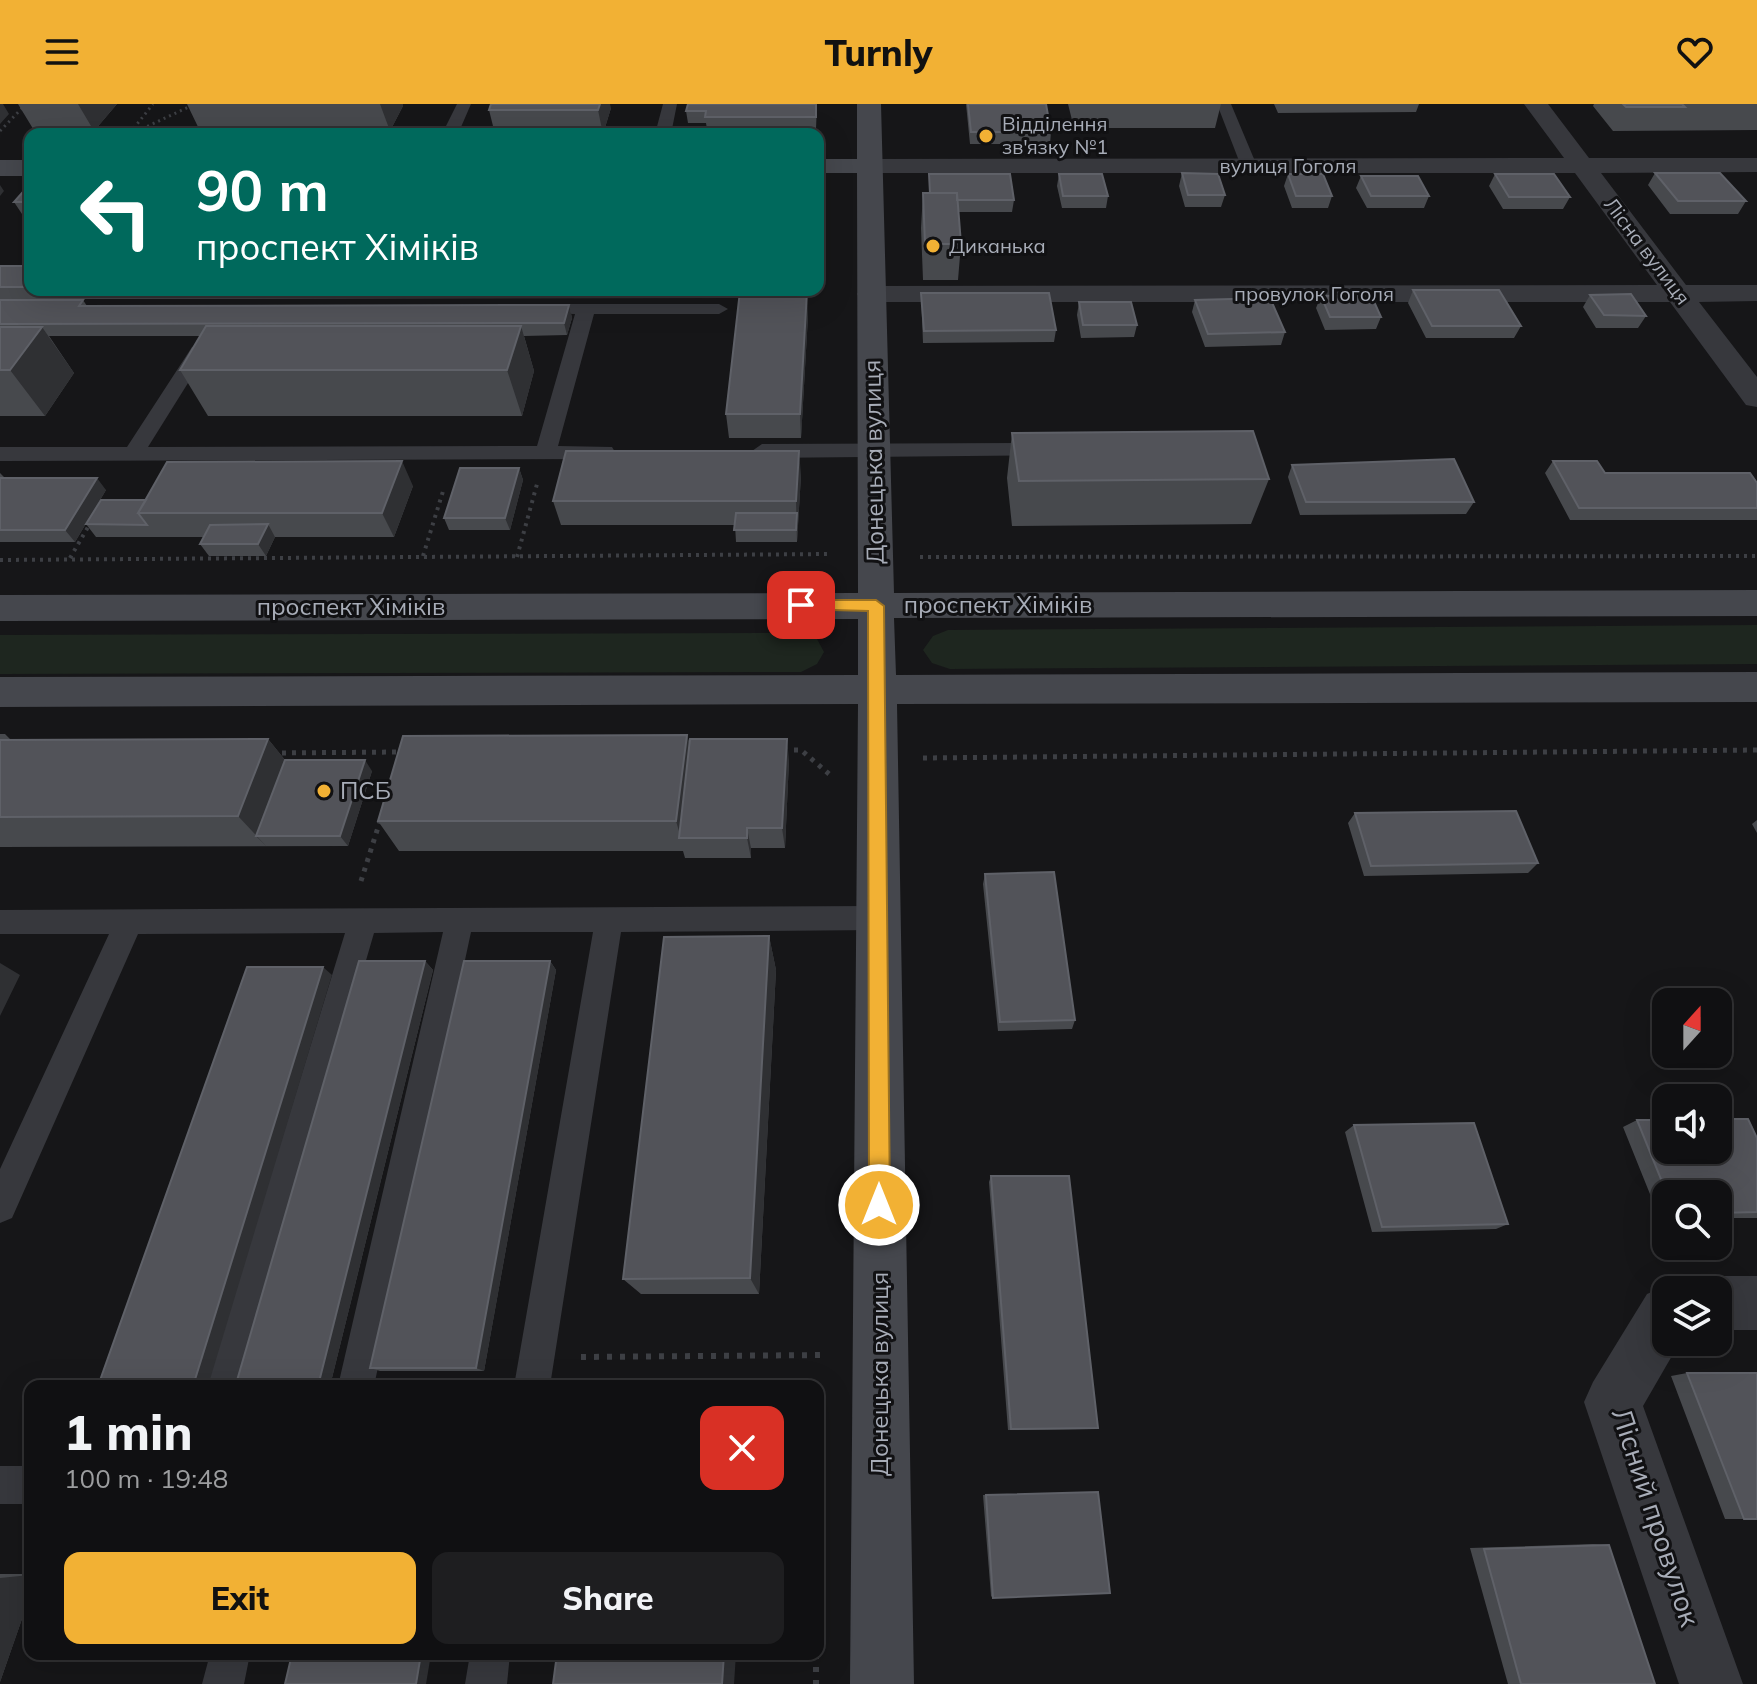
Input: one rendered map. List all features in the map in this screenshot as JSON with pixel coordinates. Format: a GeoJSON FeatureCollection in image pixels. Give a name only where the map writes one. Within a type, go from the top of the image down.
{"type":"FeatureCollection","features":[{"type":"Feature","properties":{"kind":"main road","name":"Донецька вулиця"},"geometry":{"type":"LineString","coordinates":[[869,104],[877,688],[882,1684]]}},
{"type":"Feature","properties":{"kind":"main road","name":"вулиця Гоголя"},"geometry":{"type":"LineString","coordinates":[[824,166],[869,166]]}},
{"type":"Feature","properties":{"kind":"main road"},"geometry":{"type":"LineString","coordinates":[[0,168],[24,168]]}},
{"type":"Feature","properties":{"kind":"main road","name":"проспект Хіміків"},"geometry":{"type":"LineString","coordinates":[[0,608],[1757,603]]}},
{"type":"Feature","properties":{"kind":"main road"},"geometry":{"type":"LineString","coordinates":[[0,692],[1757,687]]}},
{"type":"Feature","properties":{"kind":"street","name":"Лісна вулиця"},"geometry":{"type":"LineString","coordinates":[[1536,104],[1757,398]]}},
{"type":"Feature","properties":{"kind":"street","name":"вулиця Гоголя"},"geometry":{"type":"LineString","coordinates":[[869,166],[1757,165]]}},
{"type":"Feature","properties":{"kind":"street","name":"провулок Гоголя"},"geometry":{"type":"LineString","coordinates":[[871,294],[1757,293]]}},
{"type":"Feature","properties":{"kind":"street"},"geometry":{"type":"LineString","coordinates":[[1732,1303],[1757,1303]]}},
{"type":"Feature","properties":{"kind":"street","name":"Лісний провулок"},"geometry":{"type":"LineString","coordinates":[[1652,1337],[1613,1402],[1711,1684]]}},
{"type":"Feature","properties":{"kind":"lane"},"geometry":{"type":"LineString","coordinates":[[453,128],[464,104]]}},
{"type":"Feature","properties":{"kind":"lane"},"geometry":{"type":"LineString","coordinates":[[664,128],[670,104]]}},
{"type":"Feature","properties":{"kind":"lane"},"geometry":{"type":"LineString","coordinates":[[1224,104],[1249,166]]}},
{"type":"Feature","properties":{"kind":"lane"},"geometry":{"type":"LineString","coordinates":[[508,309],[719,309]]}},
{"type":"Feature","properties":{"kind":"lane"},"geometry":{"type":"LineString","coordinates":[[546,452],[586,309]]}},
{"type":"Feature","properties":{"kind":"lane"},"geometry":{"type":"LineString","coordinates":[[133,454],[199,351]]}},
{"type":"Feature","properties":{"kind":"lane"},"geometry":{"type":"LineString","coordinates":[[744,451],[1063,450]]}},
{"type":"Feature","properties":{"kind":"lane"},"geometry":{"type":"LineString","coordinates":[[0,454],[622,452]]}},
{"type":"Feature","properties":{"kind":"lane"},"geometry":{"type":"LineString","coordinates":[[0,922],[878,918]]}},
{"type":"Feature","properties":{"kind":"lane"},"geometry":{"type":"LineString","coordinates":[[357,1380],[460,919]]}},
{"type":"Feature","properties":{"kind":"lane"},"geometry":{"type":"LineString","coordinates":[[534,1372],[609,919]]}},
{"type":"Feature","properties":{"kind":"lane"},"geometry":{"type":"LineString","coordinates":[[226,1380],[356,920]]}},
{"type":"Feature","properties":{"kind":"lane"},"geometry":{"type":"LineString","coordinates":[[0,1206],[129,921]]}},
{"type":"Feature","properties":{"kind":"lane"},"geometry":{"type":"LineString","coordinates":[[0,1485],[24,1485]]}},
{"type":"Feature","properties":{"kind":"lane"},"geometry":{"type":"LineString","coordinates":[[223,1684],[229,1660]]}},
{"type":"Feature","properties":{"kind":"lane"},"geometry":{"type":"LineString","coordinates":[[486,1684],[489,1660]]}},
{"type":"Feature","properties":{"kind":"path"},"geometry":{"type":"LineString","coordinates":[[0,131],[26,104]]}},
{"type":"Feature","properties":{"kind":"path"},"geometry":{"type":"LineString","coordinates":[[135,128],[153,104]]}},
{"type":"Feature","properties":{"kind":"path"},"geometry":{"type":"LineString","coordinates":[[143,128],[195,104]]}},
{"type":"Feature","properties":{"kind":"path"},"geometry":{"type":"LineString","coordinates":[[423,556],[455,452]]}},
{"type":"Feature","properties":{"kind":"path"},"geometry":{"type":"LineString","coordinates":[[517,557],[546,452]]}},
{"type":"Feature","properties":{"kind":"path"},"geometry":{"type":"LineString","coordinates":[[69,559],[133,454]]}},
{"type":"Feature","properties":{"kind":"path"},"geometry":{"type":"LineString","coordinates":[[914,557],[1757,556]]}},
{"type":"Feature","properties":{"kind":"path"},"geometry":{"type":"LineString","coordinates":[[771,750],[801,750]]}},
{"type":"Feature","properties":{"kind":"path"},"geometry":{"type":"LineString","coordinates":[[921,774],[920,758],[1757,750]]}},
{"type":"Feature","properties":{"kind":"path"},"geometry":{"type":"LineString","coordinates":[[397,766],[401,752]]}},
{"type":"Feature","properties":{"kind":"path"},"geometry":{"type":"LineString","coordinates":[[263,753],[417,752]]}},
{"type":"Feature","properties":{"kind":"path"},"geometry":{"type":"LineString","coordinates":[[356,920],[384,808]]}},
{"type":"Feature","properties":{"kind":"path"},"geometry":{"type":"LineString","coordinates":[[534,1372],[823,1355]]}},
{"type":"Feature","properties":{"kind":"path"},"geometry":{"type":"LineString","coordinates":[[816,1660],[816,1684]]}},
{"type":"Feature","properties":{"kind":"shaded area"},"geometry":{"type":"Polygon","coordinates":[[[1757,625],[1757,664],[950,669],[932,663],[923,650],[933,636],[948,630],[1757,625]]]}},
{"type":"Feature","properties":{"kind":"shaded area"},"geometry":{"type":"Polygon","coordinates":[[[803,633],[817,639],[824,652],[817,664],[801,672],[0,674],[0,635],[803,633]]]}},
{"type":"Feature","properties":{"kind":"building"},"geometry":{"type":"Polygon","coordinates":[[[491,104],[600,104],[598,110],[489,110],[491,104]]]}},
{"type":"Feature","properties":{"kind":"building"},"geometry":{"type":"Polygon","coordinates":[[[688,104],[816,104],[816,117],[705,117],[706,111],[686,111],[688,104]]]}},
{"type":"Feature","properties":{"kind":"building"},"geometry":{"type":"Polygon","coordinates":[[[968,104],[1046,104],[1051,132],[971,132],[968,104]]]}},
{"type":"Feature","properties":{"kind":"building"},"geometry":{"type":"Polygon","coordinates":[[[1623,104],[1682,104],[1685,107],[1626,107],[1623,104]]]}},
{"type":"Feature","properties":{"kind":"building"},"geometry":{"type":"Polygon","coordinates":[[[1182,173],[1218,174],[1225,195],[1188,195],[1182,173]]]}},
{"type":"Feature","properties":{"kind":"building"},"geometry":{"type":"Polygon","coordinates":[[[1655,173],[1720,173],[1746,201],[1678,201],[1655,173]]]}},
{"type":"Feature","properties":{"kind":"building"},"geometry":{"type":"Polygon","coordinates":[[[929,174],[1010,174],[1014,200],[957,200],[957,193],[930,193],[929,174]]]}},
{"type":"Feature","properties":{"kind":"building"},"geometry":{"type":"Polygon","coordinates":[[[1059,174],[1102,174],[1108,196],[1063,196],[1059,174]]]}},
{"type":"Feature","properties":{"kind":"building"},"geometry":{"type":"Polygon","coordinates":[[[1288,174],[1323,174],[1332,196],[1296,196],[1288,174]]]}},
{"type":"Feature","properties":{"kind":"building"},"geometry":{"type":"Polygon","coordinates":[[[1495,174],[1554,174],[1570,197],[1509,197],[1495,174]]]}},
{"type":"Feature","properties":{"kind":"building"},"geometry":{"type":"Polygon","coordinates":[[[1361,176],[1418,176],[1429,196],[1371,196],[1361,176]]]}},
{"type":"Feature","properties":{"kind":"building"},"geometry":{"type":"Polygon","coordinates":[[[24,191],[24,202],[14,202],[24,191]]]}},
{"type":"Feature","properties":{"kind":"building"},"geometry":{"type":"Polygon","coordinates":[[[923,193],[957,193],[961,244],[925,244],[923,193]]]}},
{"type":"Feature","properties":{"kind":"building"},"geometry":{"type":"Polygon","coordinates":[[[0,266],[24,266],[24,287],[0,287],[0,266]]]}},
{"type":"Feature","properties":{"kind":"building"},"geometry":{"type":"Polygon","coordinates":[[[1413,290],[1499,290],[1521,326],[1432,326],[1413,290]]]}},
{"type":"Feature","properties":{"kind":"building"},"geometry":{"type":"Polygon","coordinates":[[[921,293],[1049,293],[1056,330],[924,331],[921,293]]]}},
{"type":"Feature","properties":{"kind":"building"},"geometry":{"type":"Polygon","coordinates":[[[1631,294],[1646,316],[1604,315],[1590,295],[1631,294]]]}},
{"type":"Feature","properties":{"kind":"building"},"geometry":{"type":"Polygon","coordinates":[[[1371,295],[1381,317],[1330,317],[1321,296],[1371,295]]]}},
{"type":"Feature","properties":{"kind":"building"},"geometry":{"type":"Polygon","coordinates":[[[739,296],[807,296],[800,414],[726,414],[739,296]]]}},
{"type":"Feature","properties":{"kind":"building"},"geometry":{"type":"Polygon","coordinates":[[[1270,298],[1285,332],[1208,334],[1195,300],[1270,298]]]}},
{"type":"Feature","properties":{"kind":"building"},"geometry":{"type":"Polygon","coordinates":[[[0,300],[83,300],[79,306],[569,305],[564,323],[0,324],[0,300]]]}},
{"type":"Feature","properties":{"kind":"building"},"geometry":{"type":"Polygon","coordinates":[[[1079,302],[1131,302],[1137,325],[1083,325],[1079,302]]]}},
{"type":"Feature","properties":{"kind":"building"},"geometry":{"type":"Polygon","coordinates":[[[206,326],[521,326],[507,370],[180,370],[206,326]]]}},
{"type":"Feature","properties":{"kind":"building"},"geometry":{"type":"Polygon","coordinates":[[[0,327],[42,327],[10,370],[0,370],[0,327]]]}},
{"type":"Feature","properties":{"kind":"building"},"geometry":{"type":"Polygon","coordinates":[[[1253,431],[1269,479],[1019,481],[1012,433],[1253,431]]]}},
{"type":"Feature","properties":{"kind":"building"},"geometry":{"type":"Polygon","coordinates":[[[566,451],[799,451],[796,501],[553,501],[566,451]]]}},
{"type":"Feature","properties":{"kind":"building"},"geometry":{"type":"Polygon","coordinates":[[[1454,459],[1474,502],[1306,502],[1292,465],[1454,459]]]}},
{"type":"Feature","properties":{"kind":"building"},"geometry":{"type":"Polygon","coordinates":[[[402,461],[382,513],[138,513],[167,462],[402,461]]]}},
{"type":"Feature","properties":{"kind":"building"},"geometry":{"type":"Polygon","coordinates":[[[1553,461],[1597,461],[1605,473],[1750,473],[1757,483],[1757,508],[1579,508],[1553,461]]]}},
{"type":"Feature","properties":{"kind":"building"},"geometry":{"type":"Polygon","coordinates":[[[460,468],[519,468],[505,518],[444,518],[460,468]]]}},
{"type":"Feature","properties":{"kind":"building"},"geometry":{"type":"Polygon","coordinates":[[[0,478],[97,478],[65,530],[0,530],[0,478]]]}},
{"type":"Feature","properties":{"kind":"building"},"geometry":{"type":"Polygon","coordinates":[[[101,500],[146,500],[138,513],[147,525],[86,524],[101,500]]]}},
{"type":"Feature","properties":{"kind":"building"},"geometry":{"type":"Polygon","coordinates":[[[736,513],[797,513],[796,530],[734,530],[736,513]]]}},
{"type":"Feature","properties":{"kind":"building"},"geometry":{"type":"Polygon","coordinates":[[[268,524],[258,544],[200,544],[210,525],[268,524]]]}},
{"type":"Feature","properties":{"kind":"building"},"geometry":{"type":"Polygon","coordinates":[[[687,735],[676,821],[378,821],[403,736],[687,735]]]}},
{"type":"Feature","properties":{"kind":"building"},"geometry":{"type":"Polygon","coordinates":[[[268,739],[238,816],[0,817],[0,740],[268,739]]]}},
{"type":"Feature","properties":{"kind":"building"},"geometry":{"type":"Polygon","coordinates":[[[690,739],[787,739],[782,828],[747,828],[747,838],[679,838],[690,739]]]}},
{"type":"Feature","properties":{"kind":"building"},"geometry":{"type":"Polygon","coordinates":[[[285,760],[365,760],[340,836],[256,836],[285,760]]]}},
{"type":"Feature","properties":{"kind":"building"},"geometry":{"type":"Polygon","coordinates":[[[1516,811],[1538,863],[1371,866],[1355,813],[1516,811]]]}},
{"type":"Feature","properties":{"kind":"building"},"geometry":{"type":"Polygon","coordinates":[[[1054,872],[1075,1020],[1000,1022],[985,874],[1054,872]]]}},
{"type":"Feature","properties":{"kind":"building"},"geometry":{"type":"Polygon","coordinates":[[[769,936],[750,1278],[623,1279],[664,937],[769,936]]]}},
{"type":"Feature","properties":{"kind":"building"},"geometry":{"type":"Polygon","coordinates":[[[359,961],[425,961],[320,1380],[237,1380],[359,961]]]}},
{"type":"Feature","properties":{"kind":"building"},"geometry":{"type":"Polygon","coordinates":[[[464,961],[550,961],[476,1368],[370,1368],[464,961]]]}},
{"type":"Feature","properties":{"kind":"building"},"geometry":{"type":"Polygon","coordinates":[[[247,967],[323,967],[195,1380],[100,1380],[247,967]]]}},
{"type":"Feature","properties":{"kind":"building"},"geometry":{"type":"Polygon","coordinates":[[[1732,1119],[1748,1119],[1757,1138],[1757,1212],[1732,1213],[1732,1180],[1661,1180],[1655,1164],[1732,1164],[1732,1119]]]}},
{"type":"Feature","properties":{"kind":"building"},"geometry":{"type":"Polygon","coordinates":[[[1637,1120],[1652,1120],[1652,1157],[1637,1120]]]}},
{"type":"Feature","properties":{"kind":"building"},"geometry":{"type":"Polygon","coordinates":[[[1474,1123],[1508,1224],[1382,1227],[1354,1125],[1474,1123]]]}},
{"type":"Feature","properties":{"kind":"building"},"geometry":{"type":"Polygon","coordinates":[[[991,1176],[1069,1176],[1098,1428],[1011,1429],[991,1176]]]}},
{"type":"Feature","properties":{"kind":"building"},"geometry":{"type":"Polygon","coordinates":[[[1687,1373],[1757,1373],[1757,1519],[1744,1519],[1687,1373]]]}},
{"type":"Feature","properties":{"kind":"building"},"geometry":{"type":"Polygon","coordinates":[[[1098,1492],[1110,1593],[993,1598],[986,1495],[1098,1492]]]}},
{"type":"Feature","properties":{"kind":"building"},"geometry":{"type":"Polygon","coordinates":[[[1609,1545],[1655,1684],[1521,1684],[1484,1549],[1609,1545]]]}},
{"type":"Feature","properties":{"kind":"building"},"geometry":{"type":"Polygon","coordinates":[[[291,1660],[420,1660],[416,1684],[285,1684],[291,1660]]]}},
{"type":"Feature","properties":{"kind":"building"},"geometry":{"type":"Polygon","coordinates":[[[556,1660],[724,1660],[722,1684],[553,1684],[556,1660]]]}},
{"type":"Feature","properties":{"kind":"place","name":"Відділення зв'язку №1"},"geometry":{"type":"Point","coordinates":[986,136]}},
{"type":"Feature","properties":{"kind":"place","name":"Диканька"},"geometry":{"type":"Point","coordinates":[933,246]}},
{"type":"Feature","properties":{"kind":"place","name":"ПСБ"},"geometry":{"type":"Point","coordinates":[324,791]}},
{"type":"Feature","properties":{"kind":"route"},"geometry":{"type":"LineString","coordinates":[[801,605],[876,606],[879,1205]]}}]}
